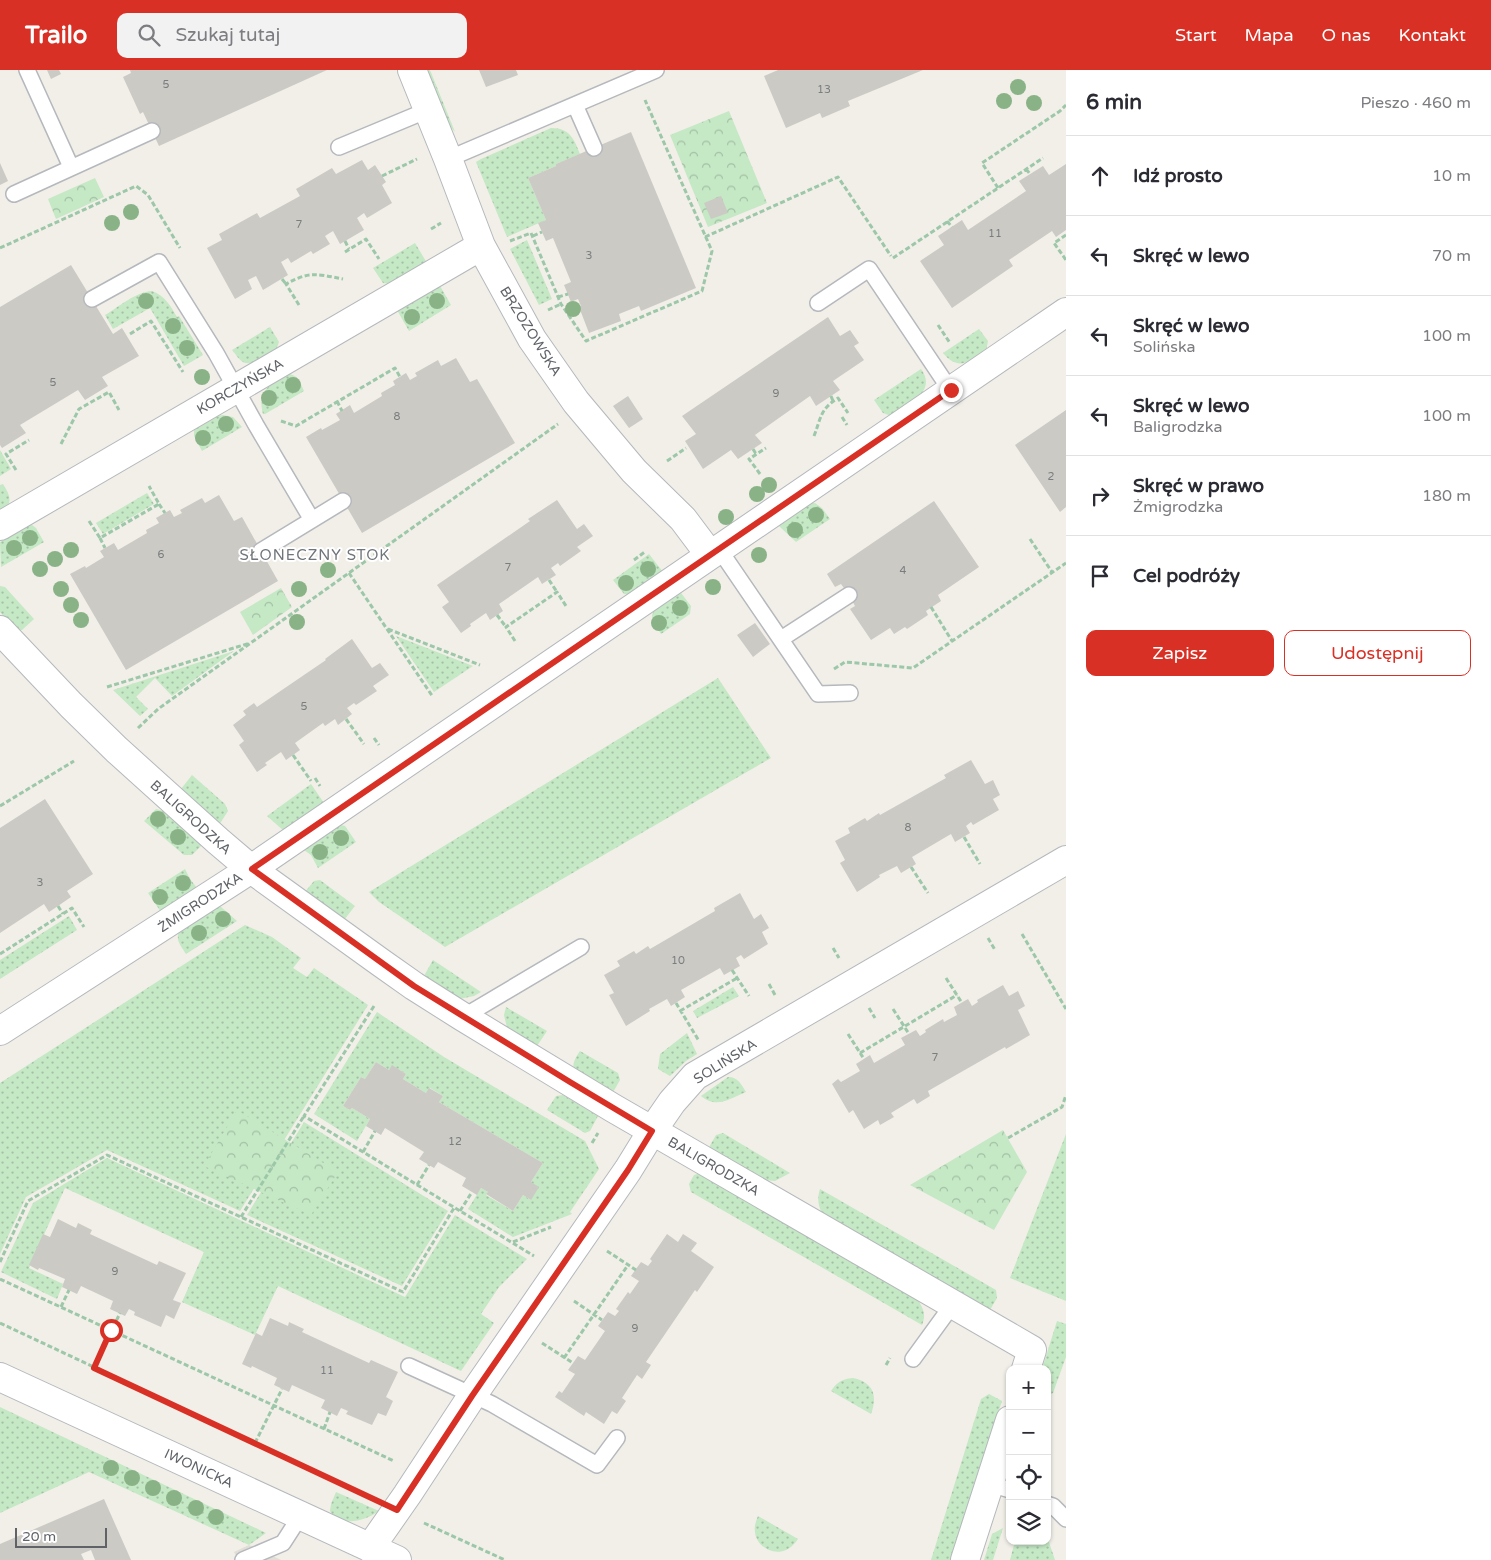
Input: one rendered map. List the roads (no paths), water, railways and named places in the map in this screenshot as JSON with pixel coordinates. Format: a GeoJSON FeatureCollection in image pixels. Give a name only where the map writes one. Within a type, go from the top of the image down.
{"type":"FeatureCollection","features":[{"type":"Feature","properties":{"kind":"street","name":"BRZOZOWSKA"},"geometry":{"type":"LineString","coordinates":[[412,70],[428,110],[435,158],[532,339],[576,402],[634,471],[715,552]]}},
{"type":"Feature","properties":{"kind":"street","name":"KORCZYŃSKA"},"geometry":{"type":"LineString","coordinates":[[0,526],[481,246]]}},
{"type":"Feature","properties":{"kind":"street","name":"ŻMIGRODZKA"},"geometry":{"type":"LineString","coordinates":[[0,1031],[252,869],[1066,312]]}},
{"type":"Feature","properties":{"kind":"street","name":"BALIGRODZKA"},"geometry":{"type":"LineString","coordinates":[[0,630],[71,705],[117,750],[218,841],[252,869],[387,967],[463,1017],[652,1131],[1032,1350],[1027,1365]]}},
{"type":"Feature","properties":{"kind":"street","name":"SOLIŃSKA"},"geometry":{"type":"LineString","coordinates":[[370,1548],[628,1170],[652,1131],[672,1102],[695,1076],[1066,860]]}},
{"type":"Feature","properties":{"kind":"street","name":"IWONICKA"},"geometry":{"type":"LineString","coordinates":[[0,1377],[397,1560]]}},
{"type":"Feature","properties":{"kind":"street"},"geometry":{"type":"LineString","coordinates":[[965,1560],[1000,1487],[1006,1447]]}},
{"type":"Feature","properties":{"kind":"lane"},"geometry":{"type":"LineString","coordinates":[[26,70],[72,167]]}},
{"type":"Feature","properties":{"kind":"lane"},"geometry":{"type":"LineString","coordinates":[[435,158],[575,105],[656,70]]}},
{"type":"Feature","properties":{"kind":"lane"},"geometry":{"type":"LineString","coordinates":[[575,105],[594,148]]}},
{"type":"Feature","properties":{"kind":"lane"},"geometry":{"type":"LineString","coordinates":[[339,147],[428,110]]}},
{"type":"Feature","properties":{"kind":"lane"},"geometry":{"type":"LineString","coordinates":[[14,194],[152,131]]}},
{"type":"Feature","properties":{"kind":"lane"},"geometry":{"type":"LineString","coordinates":[[92,299],[159,262],[216,353],[312,520]]}},
{"type":"Feature","properties":{"kind":"lane"},"geometry":{"type":"LineString","coordinates":[[818,304],[869,269],[951,390]]}},
{"type":"Feature","properties":{"kind":"lane"},"geometry":{"type":"LineString","coordinates":[[261,551],[343,501]]}},
{"type":"Feature","properties":{"kind":"lane"},"geometry":{"type":"LineString","coordinates":[[715,552],[781,639],[818,694],[850,693]]}},
{"type":"Feature","properties":{"kind":"lane"},"geometry":{"type":"LineString","coordinates":[[781,639],[849,595]]}},
{"type":"Feature","properties":{"kind":"lane"},"geometry":{"type":"LineString","coordinates":[[463,1017],[581,947]]}},
{"type":"Feature","properties":{"kind":"lane"},"geometry":{"type":"LineString","coordinates":[[912,1359],[953,1304]]}},
{"type":"Feature","properties":{"kind":"lane"},"geometry":{"type":"LineString","coordinates":[[409,1366],[492,1404],[597,1466],[617,1438]]}},
{"type":"Feature","properties":{"kind":"lane"},"geometry":{"type":"LineString","coordinates":[[1051,1505],[1066,1519]]}},
{"type":"Feature","properties":{"kind":"lane"},"geometry":{"type":"LineString","coordinates":[[243,1560],[283,1543],[301,1516]]}},
{"type":"Feature","properties":{"kind":"district","name":"SŁONECZNY STOK"},"geometry":{"type":"Point","coordinates":[315,555]}}]}
